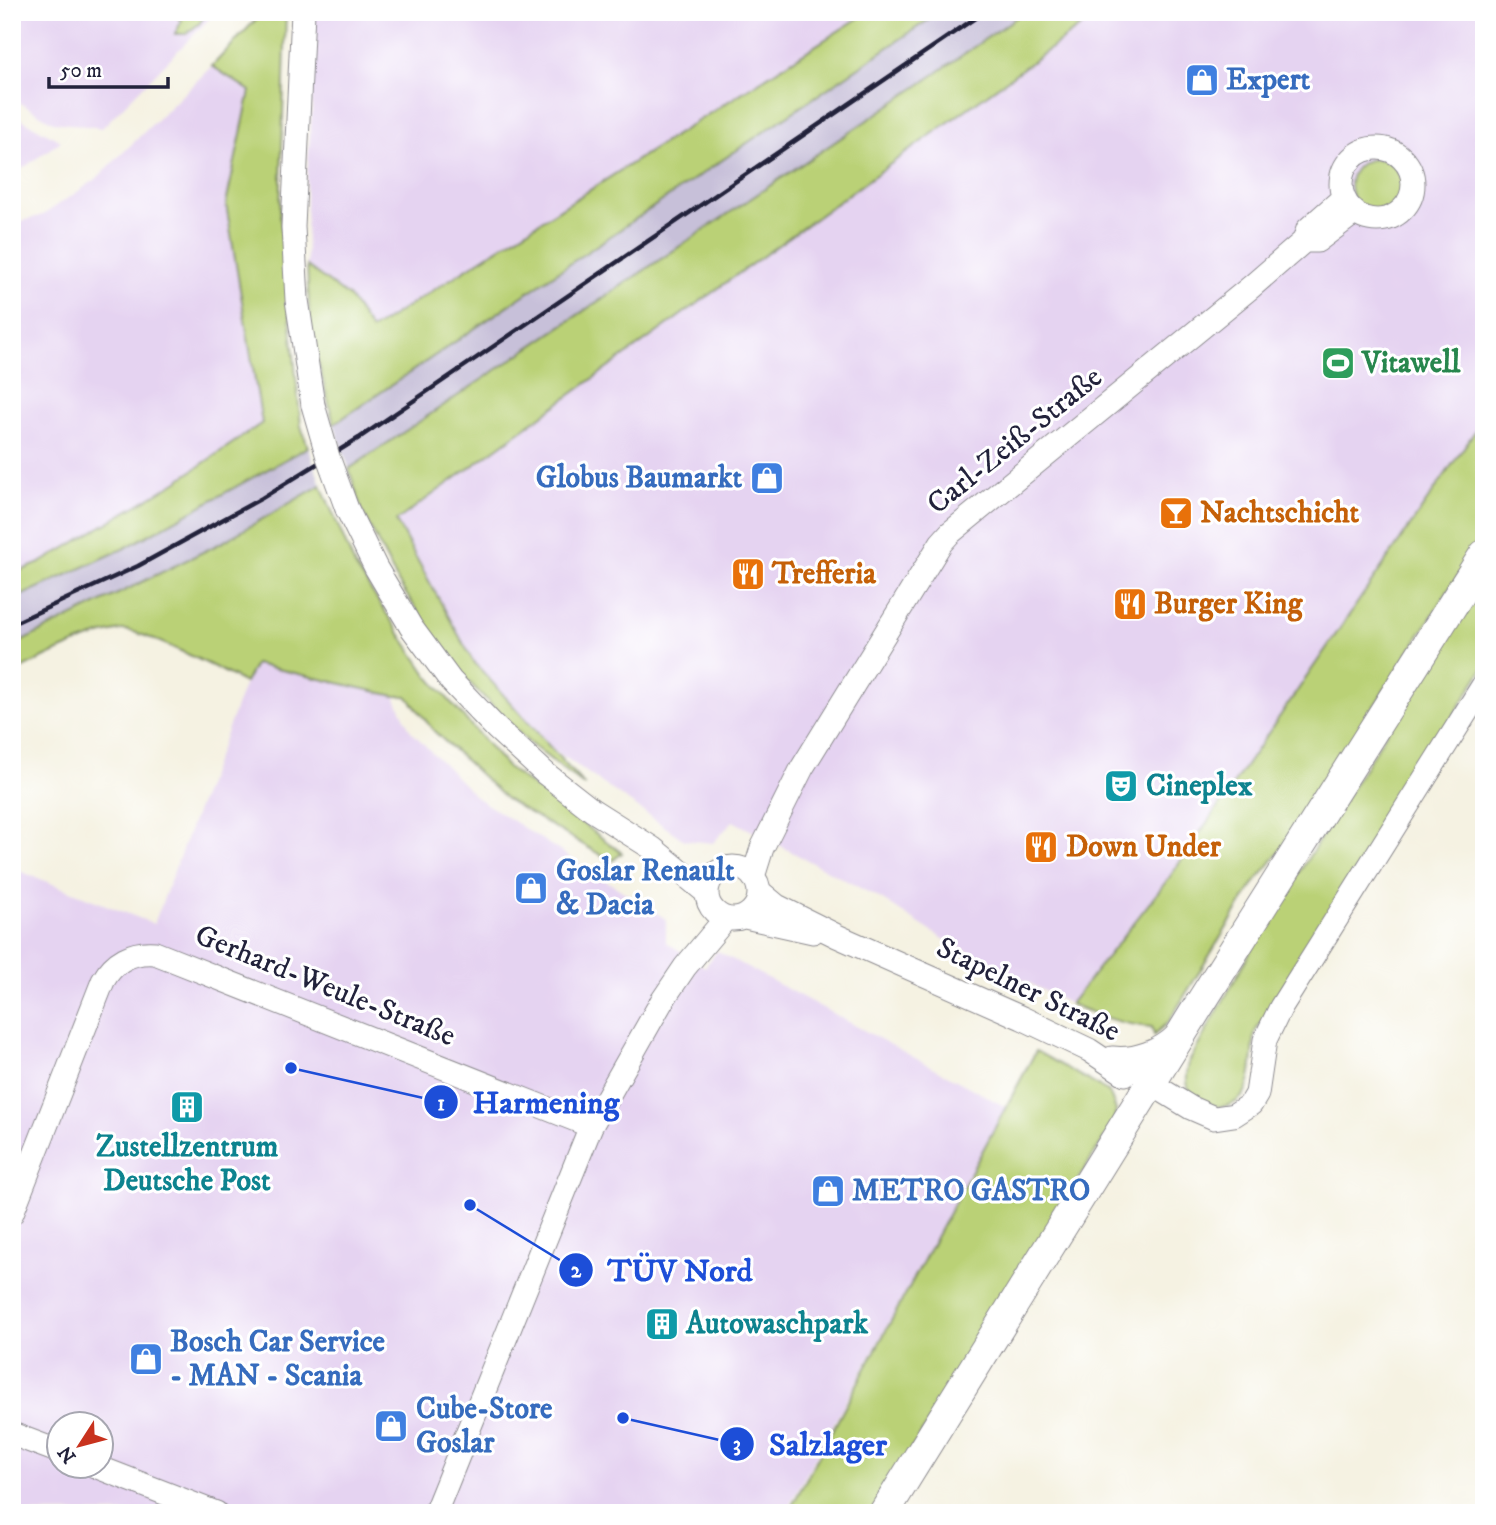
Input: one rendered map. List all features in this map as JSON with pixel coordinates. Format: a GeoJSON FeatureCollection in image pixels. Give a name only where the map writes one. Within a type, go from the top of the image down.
{"type":"FeatureCollection","features":[{"type":"Feature","properties":{"kind":"main road"},"geometry":{"type":"LineString","coordinates":[[884,1513],[1150,1083],[1484,555]]}},
{"type":"Feature","properties":{"kind":"street","name":"Stapelner Straße"},"geometry":{"type":"LineString","coordinates":[[303,12],[293,227],[297,300],[313,405],[328,457],[347,509],[376,568],[411,627],[451,681],[497,729],[546,774],[592,810],[652,848],[721,901],[793,929],[837,936]]}},
{"type":"Feature","properties":{"kind":"street","name":"Carl-Zeiß-Straße"},"geometry":{"type":"LineString","coordinates":[[751,878],[762,848],[802,768],[941,543],[1304,241],[1317,241],[1349,205]]}},
{"type":"Feature","properties":{"kind":"street"},"geometry":{"type":"LineString","coordinates":[[1150,1083],[1191,1108],[1214,1118],[1234,1115],[1251,1104],[1257,1094],[1265,1040],[1281,1007],[1484,684]]}},
{"type":"Feature","properties":{"kind":"street"},"geometry":{"type":"LineString","coordinates":[[435,1513],[591,1126],[721,901],[731,867],[751,878],[756,906],[721,901]]}},
{"type":"Feature","properties":{"kind":"street","name":"Stapelner Straße"},"geometry":{"type":"LineString","coordinates":[[751,878],[777,906],[1089,1051],[1137,1080],[1150,1083]]}},
{"type":"Feature","properties":{"kind":"street","name":"Gerhard-Weule-Straße"},"geometry":{"type":"LineString","coordinates":[[12,1213],[103,981],[121,960],[141,953],[155,953],[591,1126]]}},
{"type":"Feature","properties":{"kind":"street"},"geometry":{"type":"LineString","coordinates":[[1089,1051],[1116,1059],[1137,1056],[1159,1049],[1186,1026]]}},
{"type":"Feature","properties":{"kind":"street","name":"Stapelner Straße"},"geometry":{"type":"LineString","coordinates":[[1116,1059],[1136,1068],[1150,1083]]}},
{"type":"Feature","properties":{"kind":"street"},"geometry":{"type":"LineString","coordinates":[[12,1434],[46,1447]]}},
{"type":"Feature","properties":{"kind":"street"},"geometry":{"type":"LineString","coordinates":[[116,1473],[216,1513]]}},
{"type":"Feature","properties":{"kind":"shaded area"},"geometry":{"type":"Polygon","coordinates":[[[12,12],[216,12],[102,128],[53,122],[12,98],[12,12]]]}},
{"type":"Feature","properties":{"kind":"shaded area"},"geometry":{"type":"Polygon","coordinates":[[[313,12],[868,12],[371,331],[349,297],[307,266],[306,188],[312,111],[313,12]]]}},
{"type":"Feature","properties":{"kind":"shaded area"},"geometry":{"type":"Polygon","coordinates":[[[940,12],[1024,12],[349,469],[334,424],[940,12]]]}},
{"type":"Feature","properties":{"kind":"shaded area"},"geometry":{"type":"Polygon","coordinates":[[[1101,12],[1484,12],[1484,418],[1169,878],[1070,1004],[940,937],[881,899],[733,821],[713,843],[684,840],[543,742],[473,661],[396,522],[1101,12]]]}},
{"type":"Feature","properties":{"kind":"shaded area"},"geometry":{"type":"Polygon","coordinates":[[[212,66],[250,91],[226,204],[262,423],[176,482],[40,563],[12,574],[12,224],[43,215],[95,180],[212,66]]]}},
{"type":"Feature","properties":{"kind":"shaded area"},"geometry":{"type":"Polygon","coordinates":[[[12,114],[61,141],[12,176],[12,114]]]}},
{"type":"Feature","properties":{"kind":"shaded area"},"geometry":{"type":"Polygon","coordinates":[[[308,447],[321,485],[221,543],[12,646],[12,600],[125,548],[308,447]]]}},
{"type":"Feature","properties":{"kind":"shaded area"},"geometry":{"type":"Polygon","coordinates":[[[255,664],[395,696],[410,730],[477,798],[666,919],[666,942],[705,967],[717,951],[1006,1107],[785,1513],[12,1513],[12,868],[154,924],[245,683],[255,664]]]}},
{"type":"Feature","properties":{"kind":"green space"},"geometry":{"type":"Polygon","coordinates":[[[169,12],[207,12],[199,24],[185,34],[175,34],[182,20],[169,12]]]}},
{"type":"Feature","properties":{"kind":"green space"},"geometry":{"type":"Polygon","coordinates":[[[263,12],[286,12],[280,215],[301,426],[308,447],[125,548],[12,600],[12,574],[40,563],[176,482],[262,423],[226,204],[250,91],[212,66],[263,12]]]}},
{"type":"Feature","properties":{"kind":"green space"},"geometry":{"type":"Polygon","coordinates":[[[868,12],[940,12],[334,424],[310,331],[307,266],[349,297],[371,330],[868,12]]]}},
{"type":"Feature","properties":{"kind":"green space"},"geometry":{"type":"Polygon","coordinates":[[[1024,12],[1101,12],[396,521],[473,661],[585,786],[528,742],[457,670],[398,582],[362,511],[349,469],[1024,12]]]}},
{"type":"Feature","properties":{"kind":"green space"},"geometry":{"type":"Polygon","coordinates":[[[1376,159],[1386,161],[1394,167],[1400,175],[1400,195],[1394,203],[1386,209],[1376,211],[1366,209],[1358,203],[1352,195],[1350,185],[1352,175],[1358,167],[1366,161],[1376,159]]]}},
{"type":"Feature","properties":{"kind":"green space"},"geometry":{"type":"Polygon","coordinates":[[[1484,418],[1484,535],[1284,846],[1253,885],[1169,1021],[1154,1035],[1152,1027],[1120,1022],[1070,1004],[1169,878],[1484,418]]]}},
{"type":"Feature","properties":{"kind":"green space"},"geometry":{"type":"Polygon","coordinates":[[[321,485],[355,566],[428,676],[507,767],[622,853],[612,861],[506,799],[434,731],[407,696],[395,696],[255,664],[245,683],[163,643],[122,630],[80,642],[12,673],[12,646],[221,543],[321,485]]]}},
{"type":"Feature","properties":{"kind":"green space"},"geometry":{"type":"Polygon","coordinates":[[[1484,576],[1484,667],[1255,1032],[1251,1072],[1245,1092],[1240,1099],[1225,1106],[1201,1102],[1188,1087],[1189,1062],[1254,945],[1484,576]]]}},
{"type":"Feature","properties":{"kind":"green space"},"geometry":{"type":"Polygon","coordinates":[[[1036,1051],[1109,1092],[1116,1110],[1114,1122],[872,1513],[788,1513],[1036,1051]]]}},
{"type":"Feature","properties":{"kind":"railway"},"geometry":{"type":"LineString","coordinates":[[12,624],[138,566],[262,498],[359,438],[984,12]]}},
{"type":"Feature","properties":{"kind":"place","name":"Expert"},"geometry":{"type":"Point","coordinates":[1202,80]}},
{"type":"Feature","properties":{"kind":"place","name":"Vitawell"},"geometry":{"type":"Point","coordinates":[1338,363]}},
{"type":"Feature","properties":{"kind":"place","name":"Globus Baumarkt"},"geometry":{"type":"Point","coordinates":[767,478]}},
{"type":"Feature","properties":{"kind":"place","name":"Nachtschicht"},"geometry":{"type":"Point","coordinates":[1176,513]}},
{"type":"Feature","properties":{"kind":"place","name":"Trefferia"},"geometry":{"type":"Point","coordinates":[748,574]}},
{"type":"Feature","properties":{"kind":"place","name":"Burger King"},"geometry":{"type":"Point","coordinates":[1130,604]}},
{"type":"Feature","properties":{"kind":"place","name":"Cineplex"},"geometry":{"type":"Point","coordinates":[1121,786]}},
{"type":"Feature","properties":{"kind":"place","name":"Down Under"},"geometry":{"type":"Point","coordinates":[1041,847]}},
{"type":"Feature","properties":{"kind":"place","name":"Goslar Renault & Dacia"},"geometry":{"type":"Point","coordinates":[531,888]}},
{"type":"Feature","properties":{"kind":"place","name":"Harmening"},"geometry":{"type":"Point","coordinates":[291,1068]}},
{"type":"Feature","properties":{"kind":"place","name":"Zustellzentrum Deutsche Post"},"geometry":{"type":"Point","coordinates":[187,1107]}},
{"type":"Feature","properties":{"kind":"place","name":"METRO GASTRO"},"geometry":{"type":"Point","coordinates":[828,1191]}},
{"type":"Feature","properties":{"kind":"place","name":"TÜV Nord"},"geometry":{"type":"Point","coordinates":[470,1205]}},
{"type":"Feature","properties":{"kind":"place","name":"Autowaschpark"},"geometry":{"type":"Point","coordinates":[662,1324]}},
{"type":"Feature","properties":{"kind":"place","name":"Bosch Car Service - MAN - Scania"},"geometry":{"type":"Point","coordinates":[146,1359]}},
{"type":"Feature","properties":{"kind":"place","name":"Salzlager"},"geometry":{"type":"Point","coordinates":[623,1418]}},
{"type":"Feature","properties":{"kind":"place","name":"Cube-Store Goslar"},"geometry":{"type":"Point","coordinates":[391,1426]}}]}
